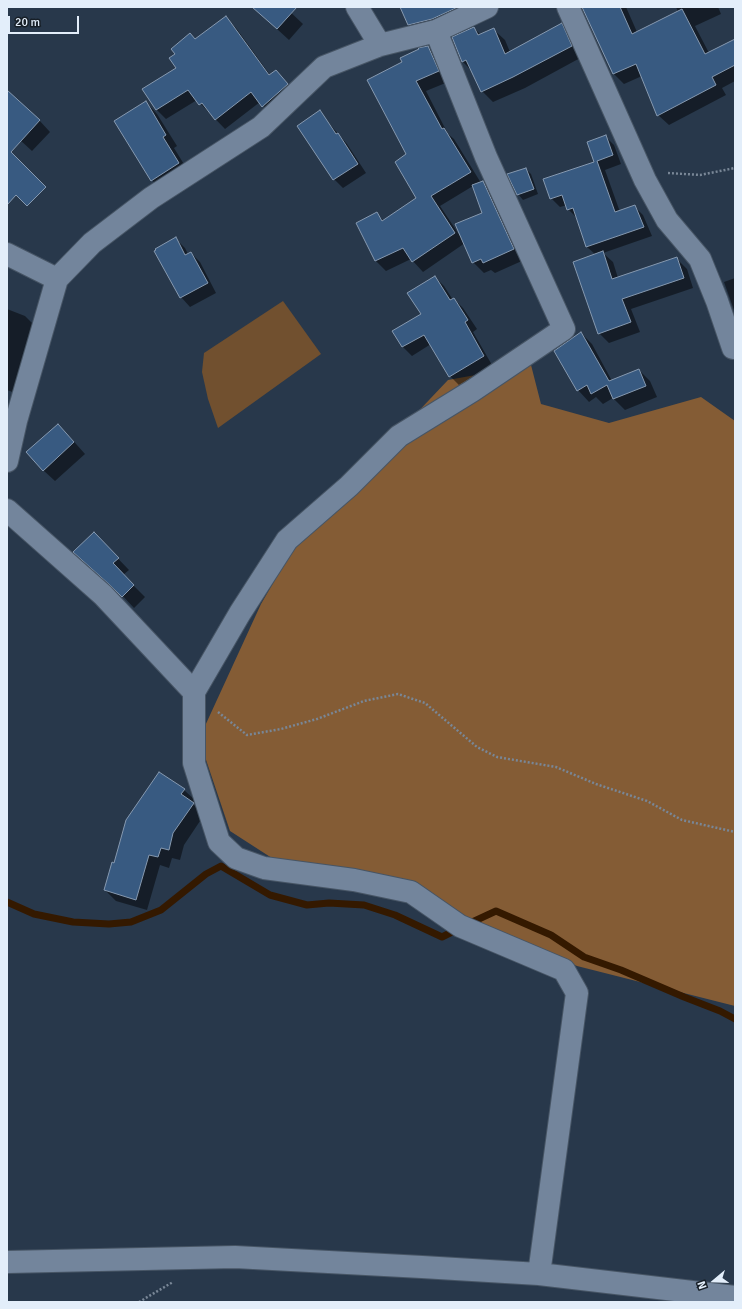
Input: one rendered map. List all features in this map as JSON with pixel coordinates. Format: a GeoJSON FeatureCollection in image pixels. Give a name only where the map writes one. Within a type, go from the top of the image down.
{"type":"FeatureCollection","features":[{"type":"Feature","properties":{"kind":"street"},"geometry":{"type":"LineString","coordinates":[[357,7],[380,45]]}},
{"type":"Feature","properties":{"kind":"street"},"geometry":{"type":"LineString","coordinates":[[7,461],[16,421],[57,279],[92,243],[151,198],[260,127],[324,67],[380,45],[436,31],[487,7]]}},
{"type":"Feature","properties":{"kind":"street"},"geometry":{"type":"LineString","coordinates":[[568,7],[645,180],[667,220],[700,259],[717,301],[733,348]]}},
{"type":"Feature","properties":{"kind":"street"},"geometry":{"type":"LineString","coordinates":[[436,31],[486,157],[564,329],[472,391],[399,436],[349,486],[287,540],[240,613],[194,692],[194,762],[219,842],[236,858],[264,868],[354,880],[411,892],[460,926],[564,970],[577,993],[539,1274]]}},
{"type":"Feature","properties":{"kind":"street"},"geometry":{"type":"LineString","coordinates":[[7,254],[57,279]]}},
{"type":"Feature","properties":{"kind":"street"},"geometry":{"type":"LineString","coordinates":[[7,510],[103,596],[194,692]]}},
{"type":"Feature","properties":{"kind":"street"},"geometry":{"type":"LineString","coordinates":[[7,1262],[235,1257],[422,1266],[539,1274],[735,1297]]}},
{"type":"Feature","properties":{"kind":"path"},"geometry":{"type":"LineString","coordinates":[[645,180],[666,173],[700,175],[735,168]]}},
{"type":"Feature","properties":{"kind":"path"},"geometry":{"type":"LineString","coordinates":[[194,692],[247,735],[281,729],[317,719],[364,701],[398,694],[425,703],[477,747],[497,757],[556,767],[596,784],[647,801],[682,820],[735,832]]}},
{"type":"Feature","properties":{"kind":"shaded area"},"geometry":{"type":"Polygon","coordinates":[[[283,301],[321,354],[218,428],[208,399],[202,372],[204,353],[283,301]]]}},
{"type":"Feature","properties":{"kind":"shaded area"},"geometry":{"type":"Polygon","coordinates":[[[531,365],[541,404],[609,423],[701,397],[735,421],[735,1006],[577,966],[448,911],[292,871],[230,831],[199,739],[261,604],[301,535],[448,380],[531,365]]]}},
{"type":"Feature","properties":{"kind":"building"},"geometry":{"type":"Polygon","coordinates":[[[252,7],[297,7],[277,29],[252,7]]]}},
{"type":"Feature","properties":{"kind":"building"},"geometry":{"type":"Polygon","coordinates":[[[400,7],[458,7],[432,19],[408,25],[400,7]]]}},
{"type":"Feature","properties":{"kind":"building"},"geometry":{"type":"Polygon","coordinates":[[[582,7],[620,7],[632,34],[682,9],[705,54],[735,39],[735,65],[712,77],[716,85],[657,116],[636,64],[613,74],[582,7]]]}},
{"type":"Feature","properties":{"kind":"building"},"geometry":{"type":"Polygon","coordinates":[[[226,16],[269,75],[276,70],[288,84],[262,107],[251,92],[215,120],[202,103],[199,105],[188,90],[156,110],[142,89],[176,68],[169,58],[175,54],[171,49],[190,33],[195,39],[226,16]]]}},
{"type":"Feature","properties":{"kind":"building"},"geometry":{"type":"Polygon","coordinates":[[[562,23],[572,46],[481,92],[466,60],[462,62],[452,37],[474,27],[478,35],[494,28],[505,54],[562,23]]]}},
{"type":"Feature","properties":{"kind":"building"},"geometry":{"type":"Polygon","coordinates":[[[428,46],[439,71],[416,81],[442,129],[444,128],[471,172],[431,196],[455,233],[412,262],[403,248],[375,261],[356,223],[377,212],[382,221],[416,198],[395,162],[406,154],[367,80],[402,62],[400,58],[419,49],[418,48],[428,46]]]}},
{"type":"Feature","properties":{"kind":"building"},"geometry":{"type":"Polygon","coordinates":[[[7,90],[40,120],[11,152],[46,187],[27,206],[16,195],[7,205],[7,90]]]}},
{"type":"Feature","properties":{"kind":"building"},"geometry":{"type":"Polygon","coordinates":[[[146,101],[166,135],[163,137],[179,163],[151,181],[114,121],[146,101]]]}},
{"type":"Feature","properties":{"kind":"building"},"geometry":{"type":"Polygon","coordinates":[[[320,110],[336,134],[338,133],[358,164],[333,180],[297,126],[320,110]]]}},
{"type":"Feature","properties":{"kind":"building"},"geometry":{"type":"Polygon","coordinates":[[[606,135],[613,155],[597,161],[615,212],[635,205],[644,227],[586,247],[573,208],[567,210],[562,195],[550,199],[543,179],[594,162],[587,142],[606,135]]]}},
{"type":"Feature","properties":{"kind":"building"},"geometry":{"type":"Polygon","coordinates":[[[526,168],[534,189],[517,195],[507,174],[526,168]]]}},
{"type":"Feature","properties":{"kind":"building"},"geometry":{"type":"Polygon","coordinates":[[[483,181],[514,249],[483,263],[481,259],[472,263],[455,224],[482,213],[472,185],[483,181]]]}},
{"type":"Feature","properties":{"kind":"building"},"geometry":{"type":"Polygon","coordinates":[[[176,237],[185,255],[191,252],[208,283],[180,298],[154,251],[176,237]]]}},
{"type":"Feature","properties":{"kind":"building"},"geometry":{"type":"Polygon","coordinates":[[[603,251],[612,279],[677,257],[684,278],[622,299],[631,322],[598,334],[573,262],[603,251]]]}},
{"type":"Feature","properties":{"kind":"building"},"geometry":{"type":"Polygon","coordinates":[[[435,276],[450,300],[454,298],[468,320],[465,322],[484,356],[449,377],[424,335],[402,347],[392,331],[421,314],[407,293],[435,276]]]}},
{"type":"Feature","properties":{"kind":"building"},"geometry":{"type":"Polygon","coordinates":[[[581,332],[609,381],[639,369],[646,386],[613,399],[607,385],[591,394],[587,385],[577,391],[554,351],[581,332]]]}},
{"type":"Feature","properties":{"kind":"building"},"geometry":{"type":"Polygon","coordinates":[[[58,424],[74,442],[43,471],[26,452],[58,424]]]}},
{"type":"Feature","properties":{"kind":"building"},"geometry":{"type":"Polygon","coordinates":[[[94,532],[119,558],[113,563],[134,585],[122,597],[73,552],[94,532]]]}},
{"type":"Feature","properties":{"kind":"building"},"geometry":{"type":"Polygon","coordinates":[[[159,772],[185,789],[181,794],[194,803],[173,833],[169,850],[161,848],[158,857],[149,855],[136,900],[104,890],[112,862],[114,863],[126,820],[159,772]]]}},
{"type":"Feature","properties":{"kind":"waterway"},"geometry":{"type":"LineString","coordinates":[[7,902],[34,914],[73,922],[109,924],[131,922],[161,910],[206,874],[221,866],[270,895],[307,905],[329,903],[364,905],[395,915],[442,937],[458,929]]}},
{"type":"Feature","properties":{"kind":"waterway"},"geometry":{"type":"LineString","coordinates":[[468,924],[496,911],[551,935],[584,957],[621,970],[720,1011],[735,1019]]}}]}
